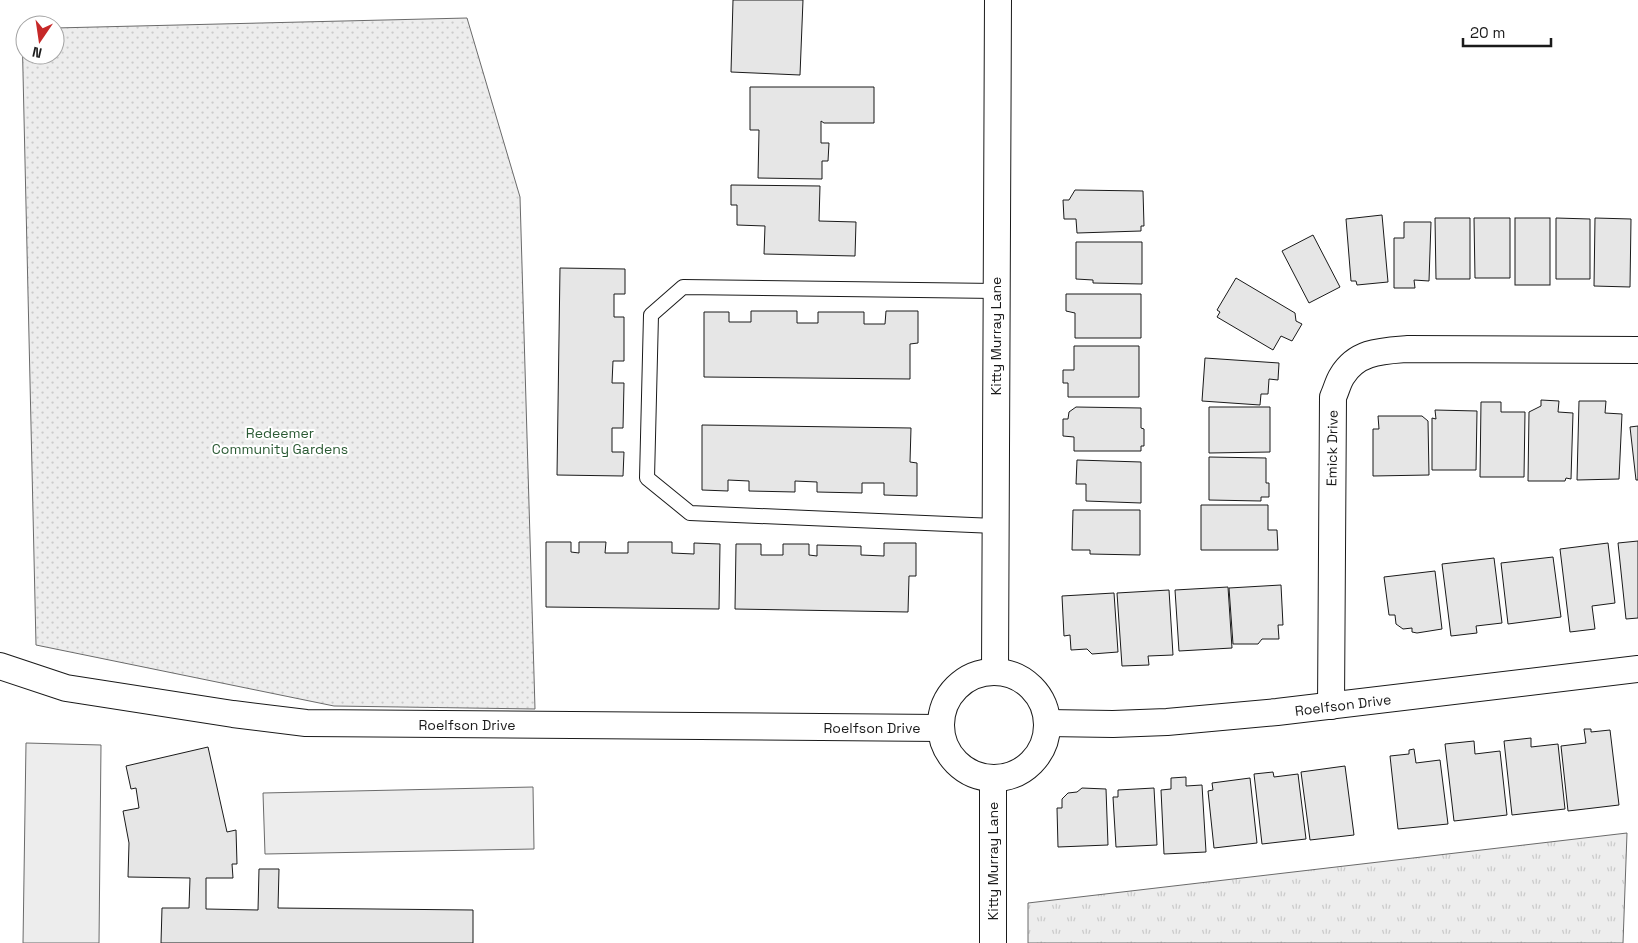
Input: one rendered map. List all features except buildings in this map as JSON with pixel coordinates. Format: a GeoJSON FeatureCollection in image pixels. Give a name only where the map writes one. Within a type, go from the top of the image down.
{"type":"FeatureCollection","features":[{"type":"Feature","properties":{"kind":"street","name":"Kitty Murray Lane"},"geometry":{"type":"LineString","coordinates":[[995,672],[998,0]]}},
{"type":"Feature","properties":{"kind":"street","name":"Emick Drive"},"geometry":{"type":"LineString","coordinates":[[1331,706],[1333,398],[1342,375],[1356,361],[1374,352],[1382,351],[1408,349],[1638,350]]}},
{"type":"Feature","properties":{"kind":"street","name":"Roelfson Drive"},"geometry":{"type":"LineString","coordinates":[[0,666],[66,688],[233,714],[306,723],[940,728]]}},
{"type":"Feature","properties":{"kind":"street","name":"Roelfson Drive"},"geometry":{"type":"LineString","coordinates":[[1047,723],[1113,724],[1167,722],[1331,706],[1638,669]]}},
{"type":"Feature","properties":{"kind":"street"},"geometry":{"type":"LineString","coordinates":[[995,672],[1011,675],[1025,682],[1036,694],[1044,708],[1047,723],[1045,740],[1037,756],[1025,769],[1010,776],[992,779],[977,776],[963,769],[951,758],[943,744],[940,728],[942,711],[950,695],[962,682],[978,674],[995,672]]}},
{"type":"Feature","properties":{"kind":"street","name":"Kitty Murray Lane"},"geometry":{"type":"LineString","coordinates":[[992,779],[993,943]]}},
{"type":"Feature","properties":{"kind":"lane"},"geometry":{"type":"LineString","coordinates":[[995,526],[690,513],[647,478],[651,315],[682,287],[996,291]]}},
{"type":"Feature","properties":{"kind":"green space","name":"Redeemer Community Gardens"},"geometry":{"type":"Polygon","coordinates":[[[467,18],[520,197],[535,709],[334,706],[36,645],[23,65],[65,65],[65,28],[467,18]]]}},
{"type":"Feature","properties":{"kind":"green space"},"geometry":{"type":"Polygon","coordinates":[[[1627,833],[1623,943],[1028,943],[1028,903],[1627,833]]]}},
{"type":"Feature","properties":{"kind":"shaded area"},"geometry":{"type":"Polygon","coordinates":[[[26,743],[101,745],[99,943],[23,943],[26,743]]]}},
{"type":"Feature","properties":{"kind":"shaded area"},"geometry":{"type":"Polygon","coordinates":[[[533,787],[534,849],[265,854],[263,793],[533,787]]]}}]}
